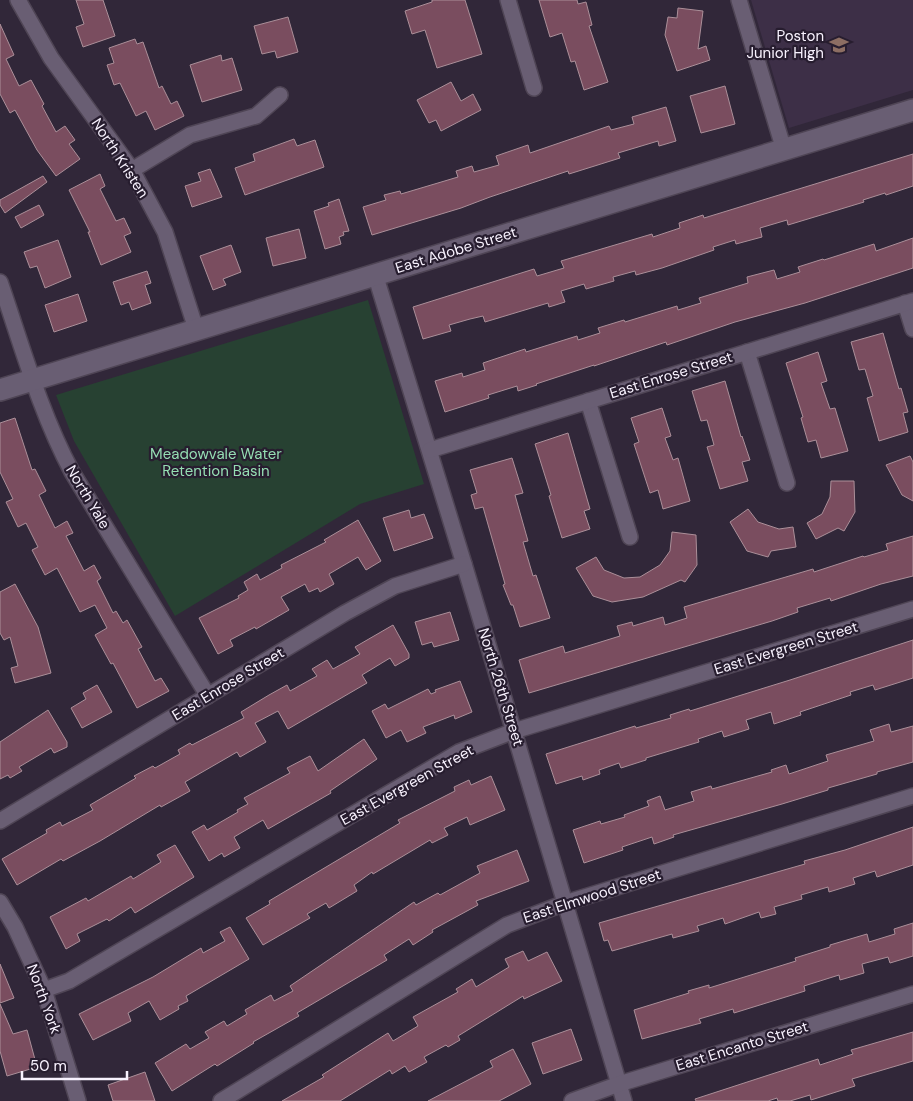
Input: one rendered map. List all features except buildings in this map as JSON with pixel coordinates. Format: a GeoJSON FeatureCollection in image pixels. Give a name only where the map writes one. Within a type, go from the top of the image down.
{"type":"FeatureCollection","features":[{"type":"Feature","properties":{"kind":"street","name":"North Kristen"},"geometry":{"type":"LineString","coordinates":[[18,0],[51,58],[132,170],[165,232],[196,330]]}},
{"type":"Feature","properties":{"kind":"street"},"geometry":{"type":"LineString","coordinates":[[508,0],[534,88]]}},
{"type":"Feature","properties":{"kind":"street"},"geometry":{"type":"LineString","coordinates":[[739,0],[784,150]]}},
{"type":"Feature","properties":{"kind":"street"},"geometry":{"type":"LineString","coordinates":[[132,170],[190,136],[256,116],[280,95]]}},
{"type":"Feature","properties":{"kind":"street","name":"East Adobe Street"},"geometry":{"type":"LineString","coordinates":[[0,390],[913,110]]}},
{"type":"Feature","properties":{"kind":"street","name":"North 26th Street"},"geometry":{"type":"LineString","coordinates":[[375,274],[430,450],[624,1101]]}},
{"type":"Feature","properties":{"kind":"street","name":"North Yale"},"geometry":{"type":"LineString","coordinates":[[0,282],[52,434],[72,472],[208,696]]}},
{"type":"Feature","properties":{"kind":"street"},"geometry":{"type":"LineString","coordinates":[[909,302],[913,329]]}},
{"type":"Feature","properties":{"kind":"street","name":"East Enrose Street"},"geometry":{"type":"LineString","coordinates":[[430,450],[909,302]]}},
{"type":"Feature","properties":{"kind":"street"},"geometry":{"type":"LineString","coordinates":[[747,352],[787,483]]}},
{"type":"Feature","properties":{"kind":"street"},"geometry":{"type":"LineString","coordinates":[[588,401],[630,537]]}},
{"type":"Feature","properties":{"kind":"street","name":"East Enrose Street"},"geometry":{"type":"LineString","coordinates":[[0,821],[345,613],[396,586],[464,564]]}},
{"type":"Feature","properties":{"kind":"street","name":"East Evergreen Street"},"geometry":{"type":"LineString","coordinates":[[44,990],[69,981],[459,752],[514,731],[913,609]]}},
{"type":"Feature","properties":{"kind":"street","name":"East Elmwood Street"},"geometry":{"type":"LineString","coordinates":[[221,1101],[507,925],[564,903],[913,796]]}},
{"type":"Feature","properties":{"kind":"street","name":"North York"},"geometry":{"type":"LineString","coordinates":[[0,902],[15,927],[44,990],[78,1101]]}},
{"type":"Feature","properties":{"kind":"street","name":"East Encanto Street"},"geometry":{"type":"LineString","coordinates":[[572,1101],[620,1084],[913,994]]}},
{"type":"Feature","properties":{"kind":"shaded area","name":"Poston Junior High"},"geometry":{"type":"Polygon","coordinates":[[[751,0],[913,0],[913,90],[789,128],[751,0]]]}},
{"type":"Feature","properties":{"kind":"green space","name":"Meadowvale Water Retention Basin"},"geometry":{"type":"Polygon","coordinates":[[[368,300],[424,484],[360,504],[175,616],[74,441],[56,395],[368,300]]]}},
{"type":"Feature","properties":{"kind":"place","name":"Poston Junior High"},"geometry":{"type":"Point","coordinates":[839,45]}}]}
